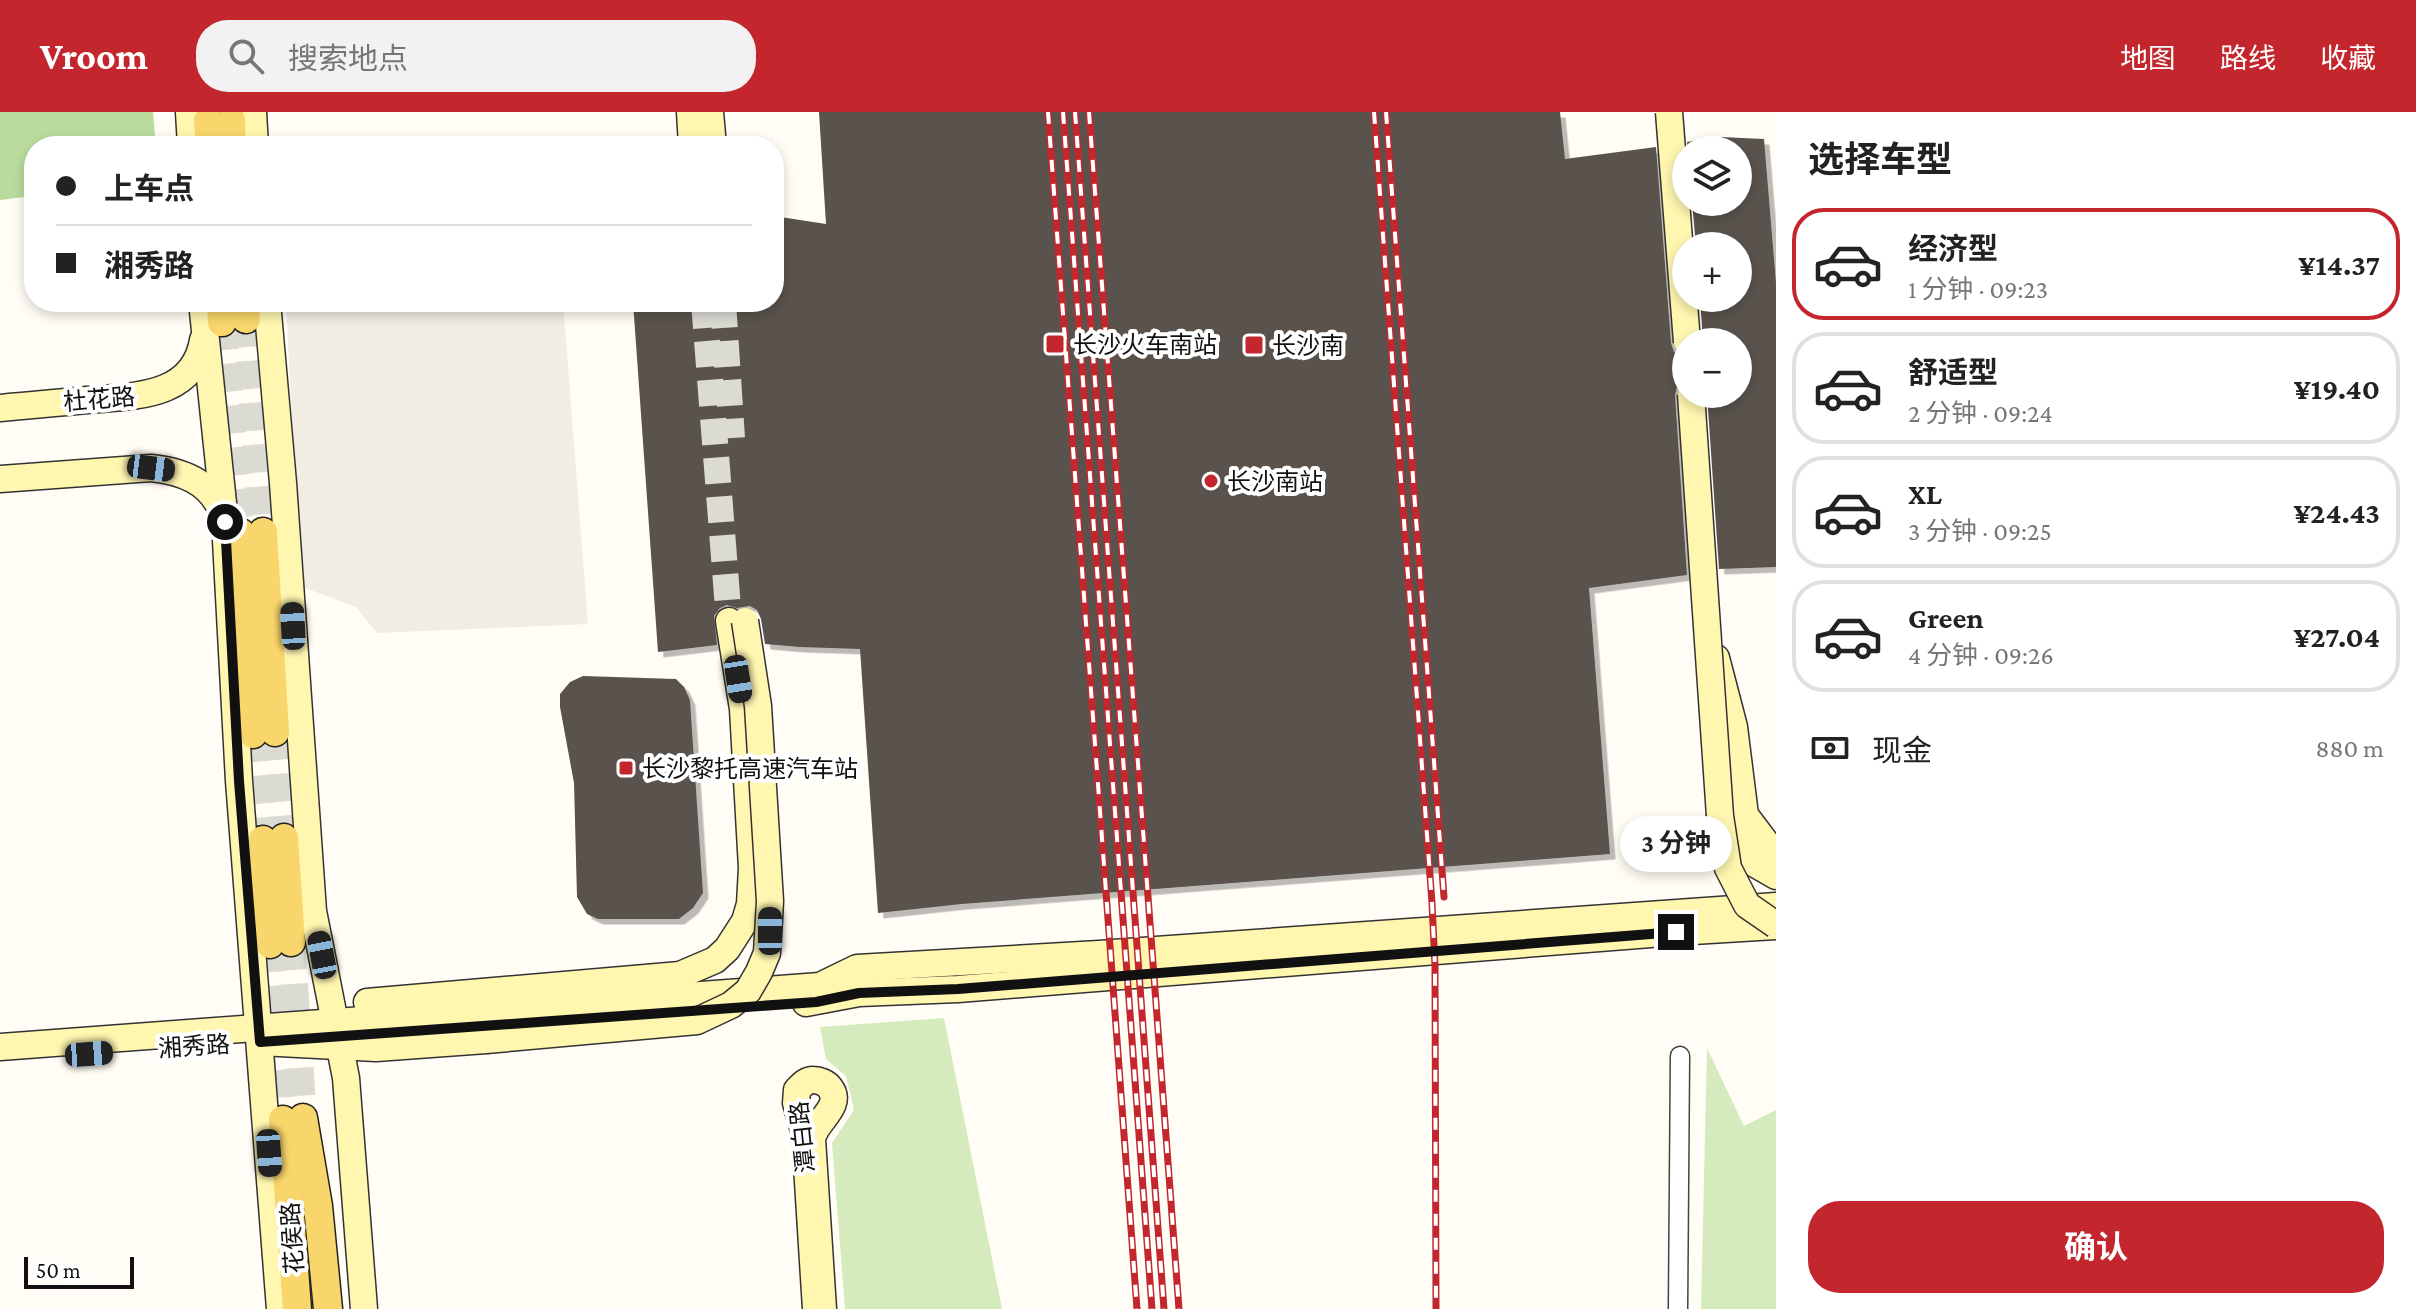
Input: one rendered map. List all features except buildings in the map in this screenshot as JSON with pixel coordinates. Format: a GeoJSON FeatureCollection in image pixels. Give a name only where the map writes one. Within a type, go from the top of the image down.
{"type":"FeatureCollection","features":[{"type":"Feature","properties":{"kind":"main road"},"geometry":{"type":"LineString","coordinates":[[690,112],[691,136]]}},
{"type":"Feature","properties":{"kind":"main road"},"geometry":{"type":"LineString","coordinates":[[710,112],[712,136]]}},
{"type":"Feature","properties":{"kind":"main road"},"geometry":{"type":"LineString","coordinates":[[1669,112],[1686,328]]}},
{"type":"Feature","properties":{"kind":"main road","name":"杜花路"},"geometry":{"type":"LineString","coordinates":[[0,408],[146,395],[163,389],[194,367],[228,312]]}},
{"type":"Feature","properties":{"kind":"main road"},"geometry":{"type":"LineString","coordinates":[[229,312],[243,529],[264,733]]}},
{"type":"Feature","properties":{"kind":"main road"},"geometry":{"type":"LineString","coordinates":[[230,312],[283,483],[313,911],[348,1095],[364,1309]]}},
{"type":"Feature","properties":{"kind":"main road"},"geometry":{"type":"LineString","coordinates":[[1692,408],[1720,816],[1728,868],[1747,905],[1776,926]]}},
{"type":"Feature","properties":{"kind":"main road"},"geometry":{"type":"LineString","coordinates":[[0,479],[151,468],[169,470],[188,476],[212,494],[243,529],[239,781],[280,1309]]}},
{"type":"Feature","properties":{"kind":"main road"},"geometry":{"type":"LineString","coordinates":[[737,621],[758,706],[770,901],[767,953],[748,991],[720,1012],[697,1021],[376,1048],[337,1029],[375,1000],[680,975],[715,960],[737,936],[750,904],[752,868],[737,621]]}},
{"type":"Feature","properties":{"kind":"main road"},"geometry":{"type":"LineString","coordinates":[[1708,627],[1734,727],[1745,815],[1776,856]]}},
{"type":"Feature","properties":{"kind":"main road"},"geometry":{"type":"LineString","coordinates":[[1720,816],[1750,861],[1776,876]]}},
{"type":"Feature","properties":{"kind":"main road"},"geometry":{"type":"LineString","coordinates":[[273,839],[280,943]]}},
{"type":"Feature","properties":{"kind":"main road"},"geometry":{"type":"LineString","coordinates":[[260,1036],[820,986],[857,968],[1776,906]]}},
{"type":"Feature","properties":{"kind":"main road"},"geometry":{"type":"LineString","coordinates":[[260,1036],[816,1002],[859,993],[958,989],[1776,926]]}},
{"type":"Feature","properties":{"kind":"main road","name":"湘秀路"},"geometry":{"type":"LineString","coordinates":[[0,1047],[260,1036]]}},
{"type":"Feature","properties":{"kind":"main road","name":"湘秀路"},"geometry":{"type":"LineString","coordinates":[[0,1059],[260,1036]]}},
{"type":"Feature","properties":{"kind":"main road","name":"潭白路"},"geometry":{"type":"LineString","coordinates":[[816,1309],[805,1134],[796,1103],[797,1090],[814,1080],[828,1084],[834,1102],[814,1128],[812,1139],[823,1309]]}},
{"type":"Feature","properties":{"kind":"main road","name":"花侯路"},"geometry":{"type":"LineString","coordinates":[[297,1309],[293,1119],[318,1206],[328,1309]]}},
{"type":"Feature","properties":{"kind":"street"},"geometry":{"type":"LineString","coordinates":[[1678,1309],[1680,1056]]}},
{"type":"Feature","properties":{"kind":"green space"},"geometry":{"type":"Polygon","coordinates":[[[0,112],[153,112],[155,136],[24,136],[24,197],[0,200],[0,112]]]}},
{"type":"Feature","properties":{"kind":"green space"},"geometry":{"type":"Polygon","coordinates":[[[944,1018],[1002,1309],[845,1309],[832,1143],[854,1110],[846,1076],[826,1059],[820,1027],[944,1018]]]}},
{"type":"Feature","properties":{"kind":"green space"},"geometry":{"type":"Polygon","coordinates":[[[1707,1048],[1744,1126],[1776,1110],[1776,1309],[1701,1309],[1707,1048]]]}},
{"type":"Feature","properties":{"kind":"shaded area"},"geometry":{"type":"Polygon","coordinates":[[[286,312],[564,312],[588,624],[377,633],[356,607],[300,586],[286,312]]]}},
{"type":"Feature","properties":{"kind":"tunnel"},"geometry":{"type":"LineString","coordinates":[[705,312],[729,621]]}},
{"type":"Feature","properties":{"kind":"tunnel"},"geometry":{"type":"LineString","coordinates":[[724,312],[732,438]]}},
{"type":"Feature","properties":{"kind":"tunnel"},"geometry":{"type":"LineString","coordinates":[[246,319],[263,532]]}},
{"type":"Feature","properties":{"kind":"tunnel"},"geometry":{"type":"LineString","coordinates":[[222,322],[241,533]]}},
{"type":"Feature","properties":{"kind":"tunnel"},"geometry":{"type":"LineString","coordinates":[[275,732],[284,838]]}},
{"type":"Feature","properties":{"kind":"tunnel"},"geometry":{"type":"LineString","coordinates":[[253,734],[263,840]]}},
{"type":"Feature","properties":{"kind":"tunnel"},"geometry":{"type":"LineString","coordinates":[[291,942],[303,1118]]}},
{"type":"Feature","properties":{"kind":"tunnel"},"geometry":{"type":"LineString","coordinates":[[270,944],[283,1120]]}},
{"type":"Feature","properties":{"kind":"railway"},"geometry":{"type":"LineString","coordinates":[[1048,112],[1137,1309]]}},
{"type":"Feature","properties":{"kind":"railway"},"geometry":{"type":"LineString","coordinates":[[1063,112],[1152,1309]]}},
{"type":"Feature","properties":{"kind":"railway"},"geometry":{"type":"LineString","coordinates":[[1075,112],[1164,1309]]}},
{"type":"Feature","properties":{"kind":"railway"},"geometry":{"type":"LineString","coordinates":[[1089,112],[1179,1309]]}},
{"type":"Feature","properties":{"kind":"railway"},"geometry":{"type":"LineString","coordinates":[[1374,112],[1432,903],[1436,1309]]}},
{"type":"Feature","properties":{"kind":"railway"},"geometry":{"type":"LineString","coordinates":[[1386,112],[1444,897]]}},
{"type":"Feature","properties":{"kind":"place","name":"长沙火车南站"},"geometry":{"type":"Point","coordinates":[1055,344]}},
{"type":"Feature","properties":{"kind":"place","name":"长沙南"},"geometry":{"type":"Point","coordinates":[1254,345]}},
{"type":"Feature","properties":{"kind":"place","name":"长沙南站"},"geometry":{"type":"Point","coordinates":[1211,481]}},
{"type":"Feature","properties":{"kind":"place","name":"长沙黎托高速汽车站"},"geometry":{"type":"Point","coordinates":[626,768]}},
{"type":"Feature","properties":{"kind":"route"},"geometry":{"type":"LineString","coordinates":[[225,522],[239,781],[260,1042],[816,1002],[859,993],[958,989],[1676,932]]}}]}
